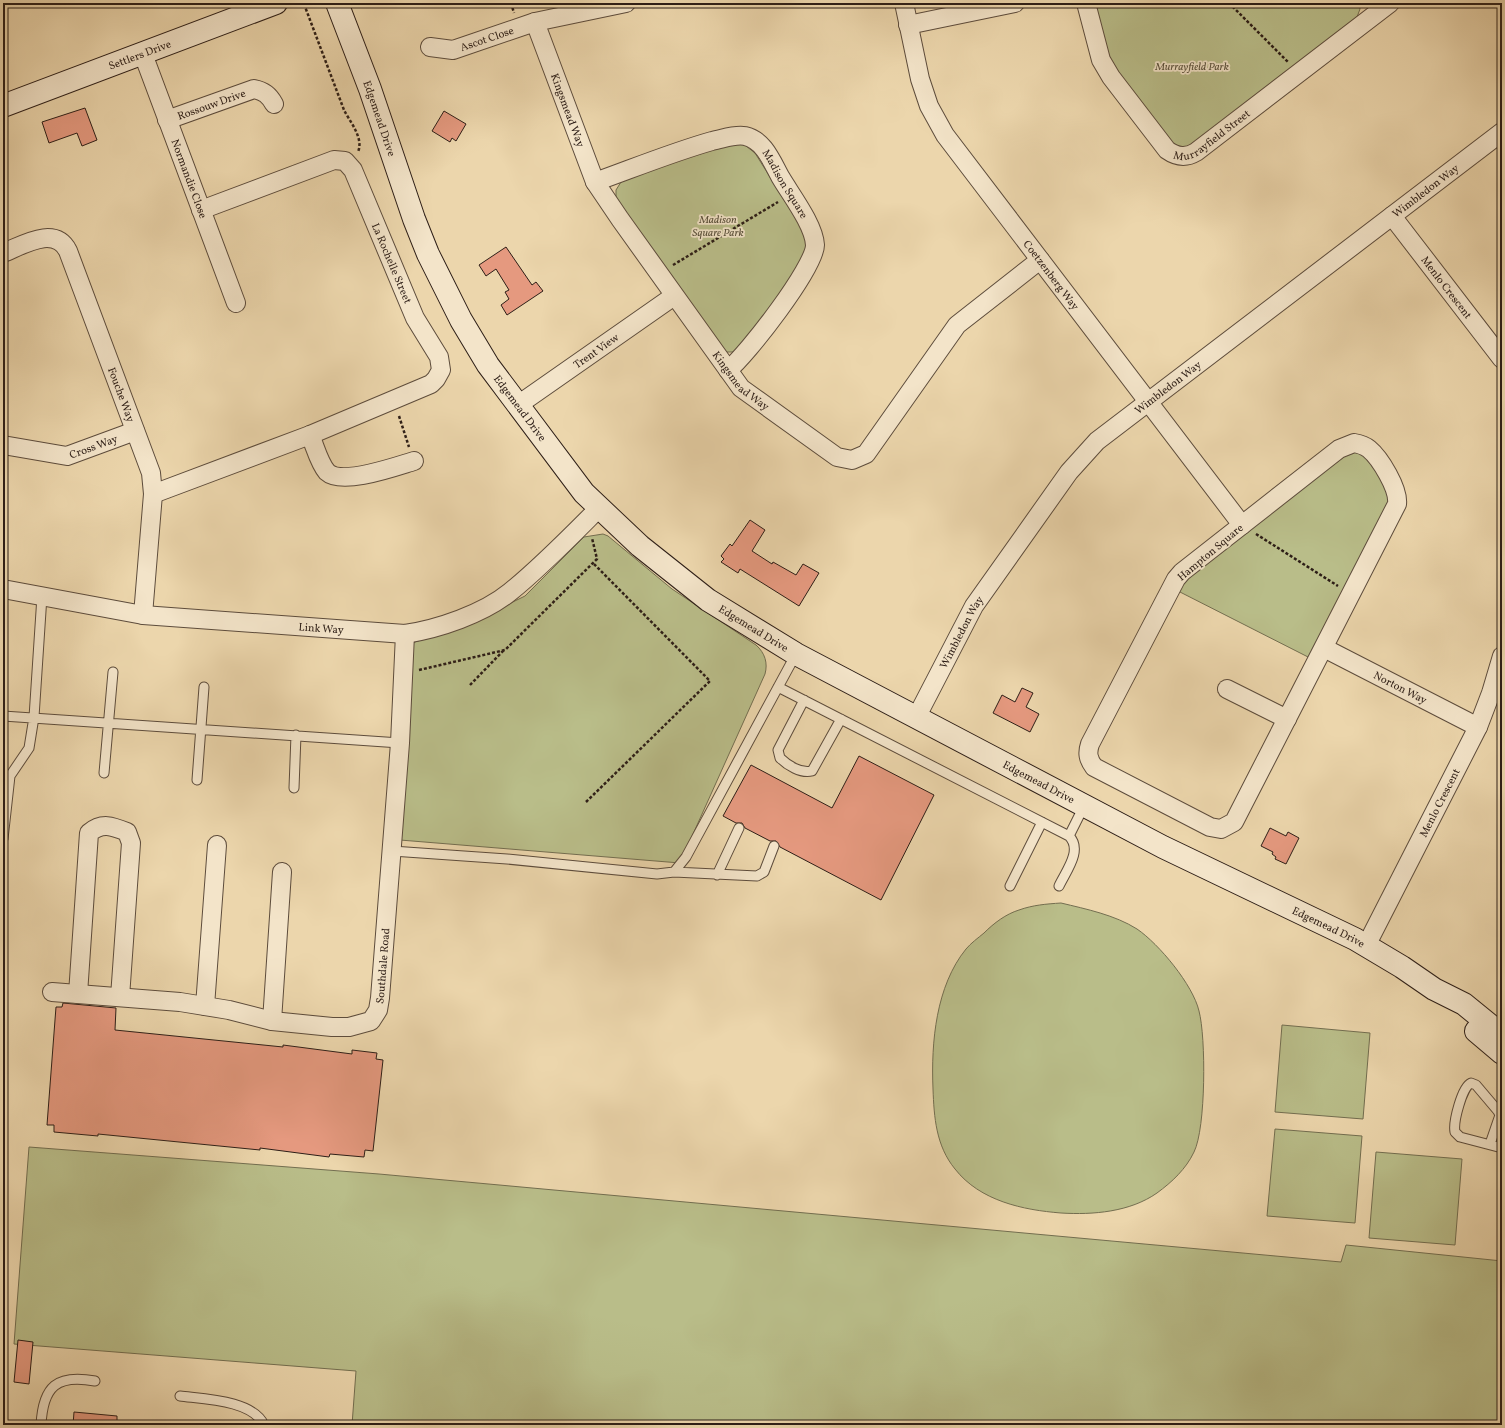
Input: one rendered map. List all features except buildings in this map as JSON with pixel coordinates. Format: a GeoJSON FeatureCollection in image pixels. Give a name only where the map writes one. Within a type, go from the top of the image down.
{"type":"FeatureCollection","features":[{"type":"Feature","properties":{"kind":"street","name":"Settlers Drive"},"geometry":{"type":"LineString","coordinates":[[3,106],[276,3]]}},
{"type":"Feature","properties":{"kind":"street","name":"Edgemead Drive"},"geometry":{"type":"LineString","coordinates":[[337,3],[370,89],[414,219],[428,254],[461,320],[488,365],[584,493],[640,546],[708,600],[796,654],[1163,847],[1302,912],[1366,946],[1434,990],[1464,1004],[1502,1035]]}},
{"type":"Feature","properties":{"kind":"street","name":"Ascot Close"},"geometry":{"type":"LineString","coordinates":[[430,47],[454,50],[527,24],[626,3]]}},
{"type":"Feature","properties":{"kind":"street","name":"Coetzenberg Way"},"geometry":{"type":"LineString","coordinates":[[904,3],[920,79],[929,106],[945,135],[1242,525]]}},
{"type":"Feature","properties":{"kind":"street"},"geometry":{"type":"LineString","coordinates":[[908,25],[1015,3]]}},
{"type":"Feature","properties":{"kind":"street","name":"Murrayfield Street"},"geometry":{"type":"LineString","coordinates":[[1086,3],[1101,60],[1111,77],[1167,150],[1179,156],[1191,155],[1196,152],[1299,72],[1379,6]]}},
{"type":"Feature","properties":{"kind":"street","name":"Kingsmead Way"},"geometry":{"type":"LineString","coordinates":[[527,24],[595,182],[674,296],[741,388],[837,457],[852,460],[866,454],[957,325],[1040,260]]}},
{"type":"Feature","properties":{"kind":"street","name":"Normandie Close"},"geometry":{"type":"LineString","coordinates":[[142,54],[236,303]]}},
{"type":"Feature","properties":{"kind":"street","name":"Rossouw Drive"},"geometry":{"type":"LineString","coordinates":[[168,120],[254,90],[265,92],[274,104]]}},
{"type":"Feature","properties":{"kind":"street","name":"Wimbledon Way"},"geometry":{"type":"LineString","coordinates":[[916,718],[974,606],[1069,472],[1097,441],[1502,132]]}},
{"type":"Feature","properties":{"kind":"street","name":"Madison Square"},"geometry":{"type":"LineString","coordinates":[[595,182],[689,148],[739,135],[751,137],[761,145],[812,231],[815,246],[811,258],[802,275],[766,326],[738,362],[728,370]]}},
{"type":"Feature","properties":{"kind":"street","name":"La Rochelle Street"},"geometry":{"type":"LineString","coordinates":[[153,494],[310,435],[431,384],[439,375],[441,364],[439,357],[416,318],[353,170],[345,161],[334,160],[201,210]]}},
{"type":"Feature","properties":{"kind":"street","name":"Menlo Crescent"},"geometry":{"type":"LineString","coordinates":[[1392,216],[1500,354]]}},
{"type":"Feature","properties":{"kind":"street","name":"Fouche Way"},"geometry":{"type":"LineString","coordinates":[[3,253],[48,237],[57,239],[66,246],[151,473],[153,494],[143,615]]}},
{"type":"Feature","properties":{"kind":"street","name":"Trent View"},"geometry":{"type":"LineString","coordinates":[[518,405],[674,296]]}},
{"type":"Feature","properties":{"kind":"street","name":"Cross Way"},"geometry":{"type":"LineString","coordinates":[[3,445],[67,456],[135,431]]}},
{"type":"Feature","properties":{"kind":"street"},"geometry":{"type":"LineString","coordinates":[[310,435],[324,467],[333,476],[345,477],[383,471],[414,460]]}},
{"type":"Feature","properties":{"kind":"street","name":"Hampton Square"},"geometry":{"type":"LineString","coordinates":[[1354,443],[1371,450],[1394,484],[1398,498],[1395,509],[1234,822],[1222,829],[1210,827],[1094,767],[1089,762],[1089,749],[1093,738],[1176,579],[1182,572],[1242,525],[1339,449],[1354,443]]}},
{"type":"Feature","properties":{"kind":"street","name":"Link Way"},"geometry":{"type":"LineString","coordinates":[[3,589],[143,615],[405,634],[426,631],[457,620],[509,593],[599,508]]}},
{"type":"Feature","properties":{"kind":"street","name":"Southdale Road"},"geometry":{"type":"LineString","coordinates":[[52,992],[120,997],[205,1006],[272,1021],[349,1027],[371,1021],[376,1016],[380,998],[392,851],[400,743],[405,634]]}},
{"type":"Feature","properties":{"kind":"street","name":"Norton Way"},"geometry":{"type":"LineString","coordinates":[[1324,648],[1478,727]]}},
{"type":"Feature","properties":{"kind":"street","name":"Menlo Crescent"},"geometry":{"type":"LineString","coordinates":[[1366,946],[1478,727],[1491,693],[1502,656]]}},
{"type":"Feature","properties":{"kind":"street"},"geometry":{"type":"LineString","coordinates":[[1227,689],[1287,719]]}},
{"type":"Feature","properties":{"kind":"street"},"geometry":{"type":"LineString","coordinates":[[78,994],[89,833],[95,827],[105,824],[127,832],[131,843],[120,997]]}},
{"type":"Feature","properties":{"kind":"street"},"geometry":{"type":"LineString","coordinates":[[205,1006],[217,845]]}},
{"type":"Feature","properties":{"kind":"street"},"geometry":{"type":"LineString","coordinates":[[272,1021],[282,872]]}},
{"type":"Feature","properties":{"kind":"street","name":"Edgemead Drive"},"geometry":{"type":"LineString","coordinates":[[1434,990],[1452,1010],[1502,1054]]}},
{"type":"Feature","properties":{"kind":"lane"},"geometry":{"type":"LineString","coordinates":[[3,839],[10,776],[29,748],[34,717],[42,596]]}},
{"type":"Feature","properties":{"kind":"lane"},"geometry":{"type":"LineString","coordinates":[[674,872],[686,857],[796,654]]}},
{"type":"Feature","properties":{"kind":"lane"},"geometry":{"type":"LineString","coordinates":[[104,773],[114,672]]}},
{"type":"Feature","properties":{"kind":"lane"},"geometry":{"type":"LineString","coordinates":[[197,780],[204,687]]}},
{"type":"Feature","properties":{"kind":"lane"},"geometry":{"type":"LineString","coordinates":[[778,687],[1069,836],[1074,841],[1075,852],[1059,886]]}},
{"type":"Feature","properties":{"kind":"lane"},"geometry":{"type":"LineString","coordinates":[[804,700],[778,750],[780,758],[784,763],[804,772],[812,771],[841,719]]}},
{"type":"Feature","properties":{"kind":"lane"},"geometry":{"type":"LineString","coordinates":[[3,716],[400,743]]}},
{"type":"Feature","properties":{"kind":"lane"},"geometry":{"type":"LineString","coordinates":[[294,788],[296,736]]}},
{"type":"Feature","properties":{"kind":"lane"},"geometry":{"type":"LineString","coordinates":[[1069,836],[1084,806]]}},
{"type":"Feature","properties":{"kind":"lane"},"geometry":{"type":"LineString","coordinates":[[1010,886],[1042,822]]}},
{"type":"Feature","properties":{"kind":"lane"},"geometry":{"type":"LineString","coordinates":[[717,875],[740,828]]}},
{"type":"Feature","properties":{"kind":"lane"},"geometry":{"type":"LineString","coordinates":[[392,851],[507,859],[657,874],[674,872],[749,877],[762,875],[774,846]]}},
{"type":"Feature","properties":{"kind":"lane"},"geometry":{"type":"LineString","coordinates":[[1490,1144],[1500,1120],[1500,1113],[1476,1085],[1471,1083],[1463,1092],[1454,1132],[1460,1137],[1502,1148]]}},
{"type":"Feature","properties":{"kind":"lane"},"geometry":{"type":"LineString","coordinates":[[41,1425],[42,1409],[48,1392],[64,1380],[79,1378],[95,1381]]}},
{"type":"Feature","properties":{"kind":"lane"},"geometry":{"type":"LineString","coordinates":[[180,1396],[234,1404],[252,1412],[264,1425]]}},
{"type":"Feature","properties":{"kind":"path"},"geometry":{"type":"LineString","coordinates":[[1229,3],[1299,72]]}},
{"type":"Feature","properties":{"kind":"path"},"geometry":{"type":"LineString","coordinates":[[304,4],[344,110],[353,123],[360,144],[356,156]]}},
{"type":"Feature","properties":{"kind":"path"},"geometry":{"type":"LineString","coordinates":[[658,273],[791,195]]}},
{"type":"Feature","properties":{"kind":"path"},"geometry":{"type":"LineString","coordinates":[[393,399],[414,460]]}},
{"type":"Feature","properties":{"kind":"path"},"geometry":{"type":"LineString","coordinates":[[1242,525],[1351,594]]}},
{"type":"Feature","properties":{"kind":"path"},"geometry":{"type":"LineString","coordinates":[[470,685],[597,559],[590,534]]}},
{"type":"Feature","properties":{"kind":"path"},"geometry":{"type":"LineString","coordinates":[[586,802],[710,681],[593,563]]}},
{"type":"Feature","properties":{"kind":"path"},"geometry":{"type":"LineString","coordinates":[[413,672],[505,650]]}},
{"type":"Feature","properties":{"kind":"green space","name":"Murrayfield Park"},"geometry":{"type":"Polygon","coordinates":[[[1095,3],[1359,3],[1360,9],[1357,17],[1191,146],[1180,148],[1172,144],[1112,64],[1095,9],[1095,3]]]}},
{"type":"Feature","properties":{"kind":"green space","name":"Madison Square Park"},"geometry":{"type":"Polygon","coordinates":[[[742,143],[755,153],[808,238],[808,254],[741,348],[734,352],[725,352],[616,200],[616,190],[621,182],[666,164],[711,149],[742,143]]]}},
{"type":"Feature","properties":{"kind":"green space"},"geometry":{"type":"Polygon","coordinates":[[[1357,451],[1368,460],[1378,472],[1390,500],[1310,658],[1178,591],[1195,570],[1349,453],[1357,451]]]}},
{"type":"Feature","properties":{"kind":"green space"},"geometry":{"type":"Polygon","coordinates":[[[603,534],[608,536],[672,589],[756,645],[762,651],[765,658],[765,674],[680,863],[400,840],[412,643],[464,626],[525,596],[584,537],[603,534]]]}},
{"type":"Feature","properties":{"kind":"green space"},"geometry":{"type":"Polygon","coordinates":[[[1061,903],[1110,916],[1137,929],[1146,936],[1165,955],[1190,989],[1196,1001],[1201,1024],[1204,1061],[1203,1104],[1198,1140],[1191,1158],[1178,1175],[1157,1193],[1135,1204],[1098,1213],[1047,1212],[1003,1202],[977,1189],[965,1180],[949,1160],[940,1141],[935,1121],[933,1100],[933,1052],[935,1034],[942,997],[956,964],[970,945],[1005,916],[1029,907],[1061,903]]]}},
{"type":"Feature","properties":{"kind":"green space"},"geometry":{"type":"Polygon","coordinates":[[[1282,1025],[1370,1033],[1363,1119],[1275,1112],[1282,1025]]]}},
{"type":"Feature","properties":{"kind":"green space"},"geometry":{"type":"Polygon","coordinates":[[[1275,1129],[1362,1136],[1355,1223],[1267,1216],[1275,1129]]]}},
{"type":"Feature","properties":{"kind":"green space"},"geometry":{"type":"Polygon","coordinates":[[[29,1147],[379,1174],[1341,1262],[1346,1245],[1502,1261],[1502,1425],[352,1425],[356,1371],[14,1344],[29,1147]]]}},
{"type":"Feature","properties":{"kind":"green space"},"geometry":{"type":"Polygon","coordinates":[[[1376,1152],[1462,1159],[1455,1245],[1369,1238],[1376,1152]]]}}]}
